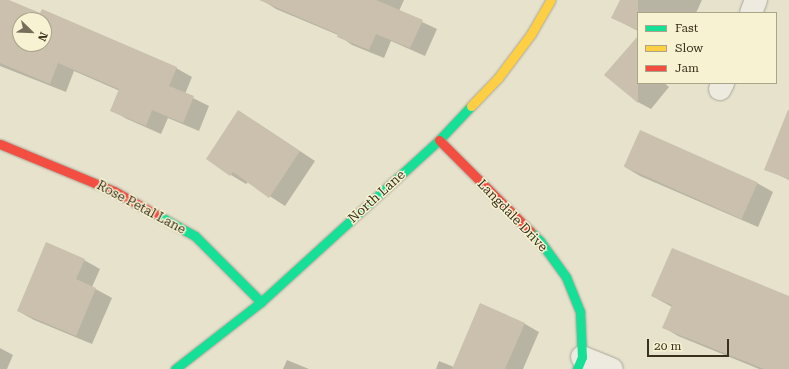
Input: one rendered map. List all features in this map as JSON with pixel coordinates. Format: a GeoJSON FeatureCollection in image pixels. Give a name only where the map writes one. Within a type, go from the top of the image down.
{"type":"FeatureCollection","features":[{"type":"Feature","properties":{"kind":"street","name":"North Lane"},"geometry":{"type":"LineString","coordinates":[[175,369],[261,302],[439,140],[498,78],[531,34],[552,0]]}},
{"type":"Feature","properties":{"kind":"street"},"geometry":{"type":"LineString","coordinates":[[751,12],[756,0]]}},
{"type":"Feature","properties":{"kind":"street","name":"Langdale Drive"},"geometry":{"type":"LineString","coordinates":[[439,140],[540,241],[566,277],[580,312],[580,363]]}},
{"type":"Feature","properties":{"kind":"street","name":"Rose Petal Lane"},"geometry":{"type":"LineString","coordinates":[[0,144],[114,191],[195,236],[261,302]]}},
{"type":"Feature","properties":{"kind":"street"},"geometry":{"type":"LineString","coordinates":[[580,363],[612,369]]}},
{"type":"Feature","properties":{"kind":"building"},"geometry":{"type":"Polygon","coordinates":[[[0,0],[9,0],[38,12],[12,12],[12,52],[52,52],[52,13],[177,67],[169,86],[194,96],[183,123],[152,110],[146,126],[110,111],[119,89],[58,63],[50,84],[0,63],[0,0]]]}},
{"type":"Feature","properties":{"kind":"building"},"geometry":{"type":"Polygon","coordinates":[[[259,0],[376,0],[423,20],[410,48],[376,34],[369,50],[337,37],[338,34],[259,0]]]}},
{"type":"Feature","properties":{"kind":"building"},"geometry":{"type":"Polygon","coordinates":[[[620,0],[638,0],[637,30],[611,18],[620,0]]]}},
{"type":"Feature","properties":{"kind":"building"},"geometry":{"type":"Polygon","coordinates":[[[42,9],[49,12],[40,12],[42,9]]]}},
{"type":"Feature","properties":{"kind":"building"},"geometry":{"type":"Polygon","coordinates":[[[637,37],[638,103],[604,75],[637,37]]]}},
{"type":"Feature","properties":{"kind":"building"},"geometry":{"type":"Polygon","coordinates":[[[238,110],[300,151],[269,198],[233,172],[230,176],[206,159],[238,110]]]}},
{"type":"Feature","properties":{"kind":"building"},"geometry":{"type":"Polygon","coordinates":[[[788,110],[789,111],[789,179],[764,170],[788,110]]]}},
{"type":"Feature","properties":{"kind":"building"},"geometry":{"type":"Polygon","coordinates":[[[640,130],[758,182],[742,219],[624,167],[640,130]]]}},
{"type":"Feature","properties":{"kind":"building"},"geometry":{"type":"Polygon","coordinates":[[[46,242],[85,259],[76,279],[96,288],[76,336],[17,311],[46,242]]]}},
{"type":"Feature","properties":{"kind":"building"},"geometry":{"type":"Polygon","coordinates":[[[672,248],[789,296],[789,369],[764,369],[662,328],[672,305],[651,296],[672,248]]]}},
{"type":"Feature","properties":{"kind":"building"},"geometry":{"type":"Polygon","coordinates":[[[480,303],[525,323],[505,369],[452,369],[480,303]]]}},
{"type":"Feature","properties":{"kind":"traffic: fast"},"geometry":{"type":"LineString","coordinates":[[175,369],[261,302],[439,140],[471,106]]}},
{"type":"Feature","properties":{"kind":"traffic: fast"},"geometry":{"type":"LineString","coordinates":[[157,215],[195,236],[261,302]]}},
{"type":"Feature","properties":{"kind":"traffic: fast"},"geometry":{"type":"LineString","coordinates":[[530,231],[540,241],[566,277],[580,312],[582,357],[577,369]]}},
{"type":"Feature","properties":{"kind":"traffic: slow"},"geometry":{"type":"LineString","coordinates":[[471,106],[498,78],[531,34],[551,0]]}},
{"type":"Feature","properties":{"kind":"traffic: jam"},"geometry":{"type":"LineString","coordinates":[[439,140],[530,231]]}},
{"type":"Feature","properties":{"kind":"traffic: jam"},"geometry":{"type":"LineString","coordinates":[[0,144],[114,191],[157,215]]}}]}
